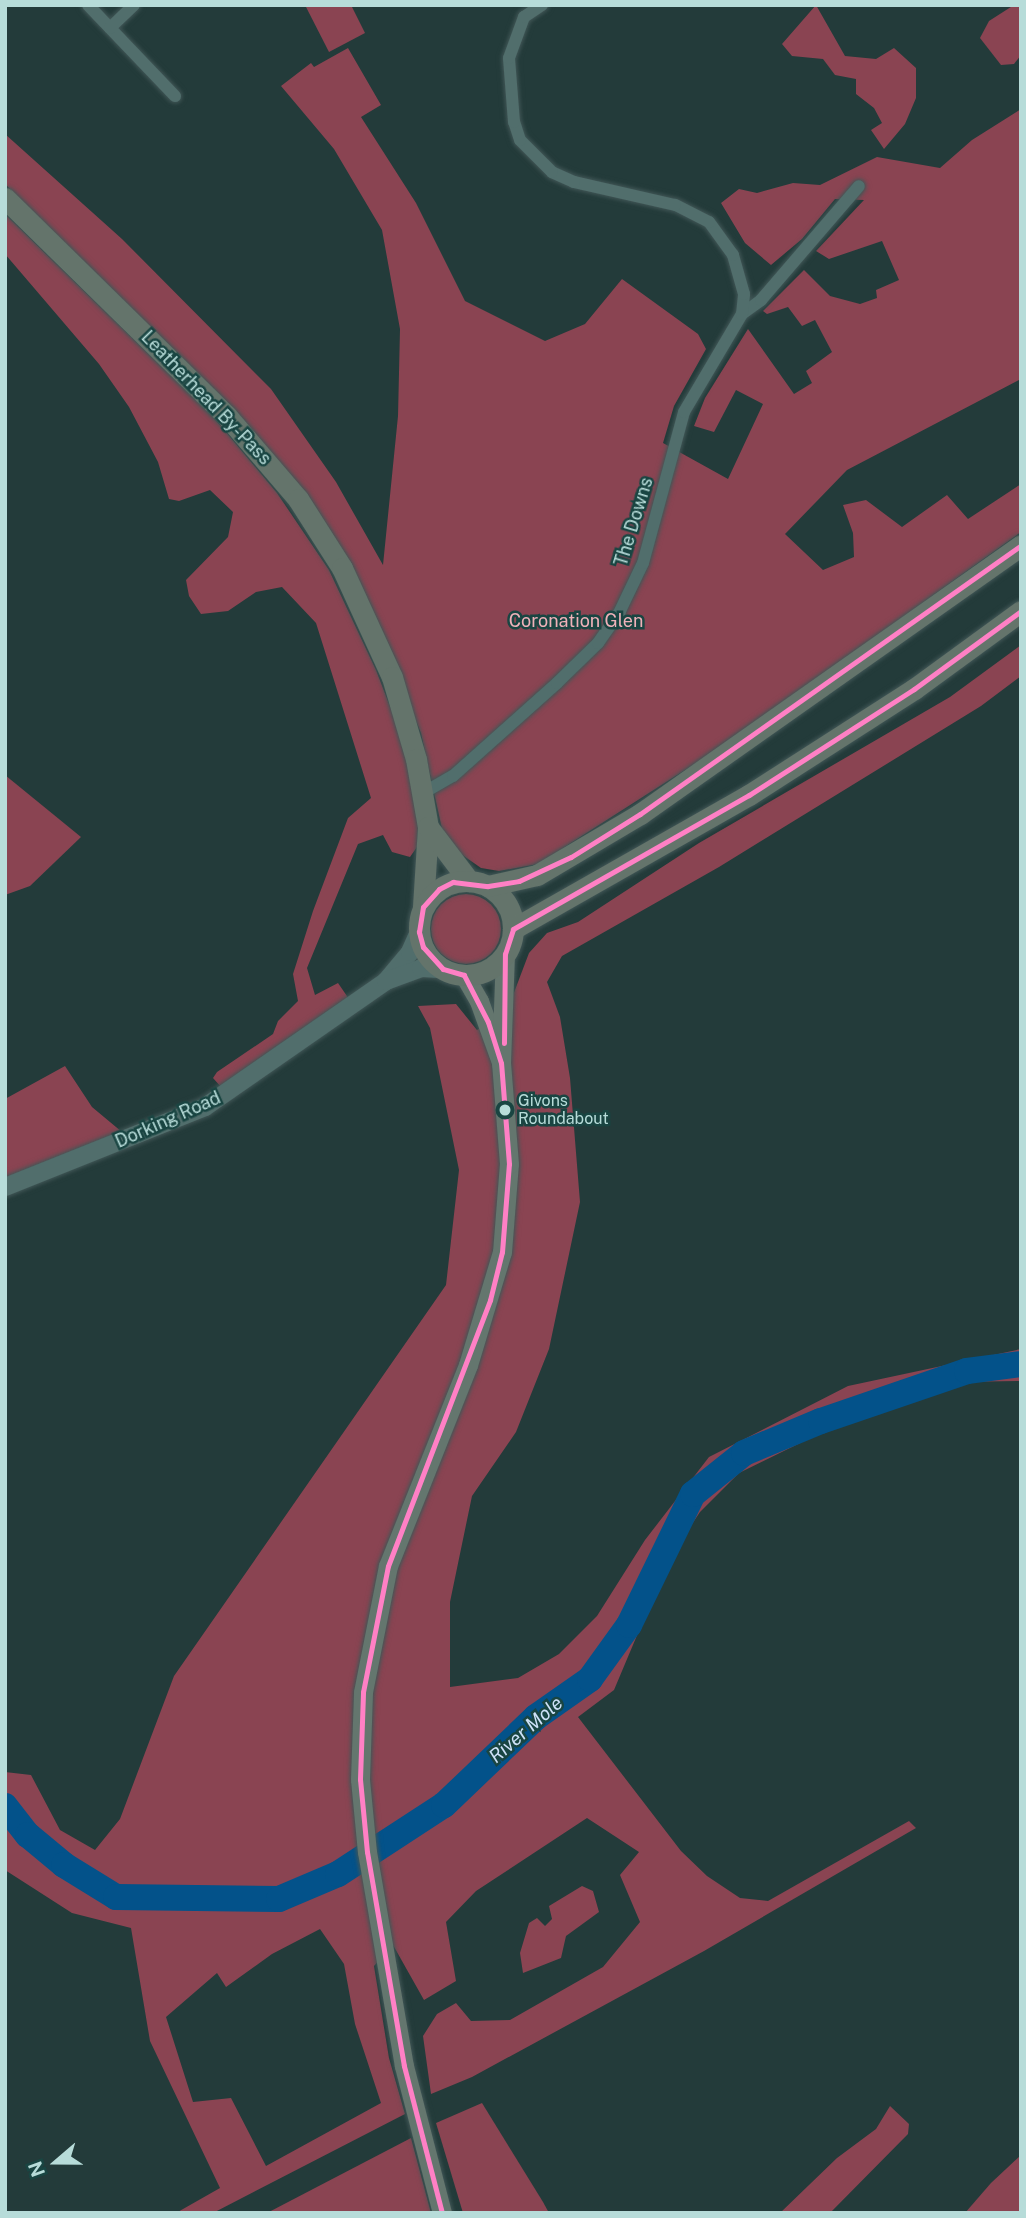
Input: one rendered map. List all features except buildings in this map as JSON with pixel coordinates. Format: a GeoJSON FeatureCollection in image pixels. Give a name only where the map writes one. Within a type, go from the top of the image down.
{"type":"FeatureCollection","features":[{"type":"Feature","properties":{"kind":"highway","name":"Leatherhead By-Pass"},"geometry":{"type":"LineString","coordinates":[[5,198],[226,415],[298,499],[342,568],[377,638],[407,724],[428,827],[423,907]]}},
{"type":"Feature","properties":{"kind":"highway"},"geometry":{"type":"LineString","coordinates":[[478,883],[506,904],[513,929],[505,954],[494,966],[464,975],[443,969],[431,960],[419,932],[423,907],[439,889],[478,883],[537,875],[640,814],[1021,545]]}},
{"type":"Feature","properties":{"kind":"highway"},"geometry":{"type":"LineString","coordinates":[[513,929],[750,795],[914,690],[1021,611]]}},
{"type":"Feature","properties":{"kind":"highway","name":"Leatherhead By-Pass"},"geometry":{"type":"LineString","coordinates":[[428,827],[478,883]]}},
{"type":"Feature","properties":{"kind":"main road","name":"Dorking Road"},"geometry":{"type":"LineString","coordinates":[[5,1187],[205,1107],[386,981],[411,952],[419,932]]}},
{"type":"Feature","properties":{"kind":"main road"},"geometry":{"type":"LineString","coordinates":[[442,2213],[404,2066],[378,1926],[360,1779],[363,1692],[388,1566],[468,1365],[502,1252],[509,1164],[501,1063],[505,954]]}},
{"type":"Feature","properties":{"kind":"main road","name":"Dorking Road"},"geometry":{"type":"LineString","coordinates":[[386,981],[421,968],[443,969]]}},
{"type":"Feature","properties":{"kind":"main road"},"geometry":{"type":"LineString","coordinates":[[464,975],[479,1000],[501,1063]]}},
{"type":"Feature","properties":{"kind":"street"},"geometry":{"type":"LineString","coordinates":[[89,5],[175,96]]}},
{"type":"Feature","properties":{"kind":"street"},"geometry":{"type":"LineString","coordinates":[[110,28],[134,5]]}},
{"type":"Feature","properties":{"kind":"street"},"geometry":{"type":"LineString","coordinates":[[516,5],[524,17],[542,5]]}},
{"type":"Feature","properties":{"kind":"street","name":"The Downs"},"geometry":{"type":"LineString","coordinates":[[423,793],[453,776],[557,683],[598,643],[620,611],[643,563],[684,412],[737,330],[742,314],[744,294],[733,255],[709,222],[675,205],[574,182],[542,164],[520,140],[514,122],[509,58],[524,17]]}},
{"type":"Feature","properties":{"kind":"street","name":"The Downs"},"geometry":{"type":"LineString","coordinates":[[742,314],[761,300],[859,186]]}},
{"type":"Feature","properties":{"kind":"green space"},"geometry":{"type":"Polygon","coordinates":[[[305,5],[351,5],[365,33],[329,52],[305,5]]]}},
{"type":"Feature","properties":{"kind":"green space"},"geometry":{"type":"Polygon","coordinates":[[[816,5],[845,56],[876,59],[894,48],[916,68],[916,98],[905,124],[884,149],[871,130],[882,123],[874,108],[856,94],[856,79],[835,75],[823,59],[792,56],[782,44],[816,5]]]}},
{"type":"Feature","properties":{"kind":"green space"},"geometry":{"type":"Polygon","coordinates":[[[1014,5],[1021,5],[1021,55],[1014,64],[1001,65],[980,38],[989,21],[1014,5]]]}},
{"type":"Feature","properties":{"kind":"green space","name":"Coronation Glen"},"geometry":{"type":"Polygon","coordinates":[[[348,48],[381,105],[361,117],[416,203],[465,301],[545,341],[585,324],[622,279],[698,334],[706,349],[674,406],[663,443],[728,479],[763,404],[736,390],[714,432],[694,426],[705,398],[748,329],[794,394],[812,383],[806,371],[832,352],[815,320],[802,326],[788,307],[767,314],[763,311],[804,270],[830,296],[860,304],[877,298],[876,290],[899,280],[882,241],[829,259],[816,251],[864,200],[835,199],[802,239],[771,265],[745,243],[721,203],[739,189],[757,193],[793,183],[820,185],[877,157],[940,168],[972,140],[1021,109],[1021,379],[847,470],[785,534],[823,570],[854,557],[853,533],[843,505],[866,500],[902,527],[947,495],[968,519],[1021,484],[1021,532],[724,745],[538,864],[499,871],[481,868],[458,852],[442,829],[421,733],[366,599],[183,359],[5,184],[5,134],[122,239],[271,389],[336,482],[383,565],[398,416],[400,329],[382,230],[334,149],[281,86],[311,63],[314,67],[348,48]]]}},
{"type":"Feature","properties":{"kind":"green space"},"geometry":{"type":"Polygon","coordinates":[[[5,214],[215,419],[277,493],[329,570],[376,670],[406,748],[419,806],[417,847],[410,857],[392,852],[383,835],[358,844],[307,968],[315,995],[338,983],[349,999],[221,1087],[213,1078],[217,1072],[273,1034],[278,1021],[298,1001],[293,974],[313,911],[348,818],[371,798],[316,623],[282,587],[256,592],[228,611],[201,614],[189,596],[186,580],[228,537],[233,512],[210,490],[179,501],[169,499],[158,462],[129,407],[99,364],[5,254],[5,214]]]}},
{"type":"Feature","properties":{"kind":"green space"},"geometry":{"type":"Polygon","coordinates":[[[1021,645],[1021,676],[981,706],[719,867],[562,956],[547,982],[560,1017],[570,1078],[580,1202],[549,1349],[516,1432],[472,1496],[450,1602],[450,1687],[518,1678],[559,1654],[597,1616],[645,1540],[709,1457],[848,1386],[1021,1349],[1021,1381],[954,1382],[849,1419],[739,1473],[700,1512],[670,1557],[614,1690],[578,1717],[681,1851],[707,1876],[740,1898],[768,1901],[909,1821],[916,1828],[704,1951],[472,2077],[431,2094],[423,2036],[437,2014],[456,2003],[471,2021],[510,2020],[603,1967],[640,1922],[620,1875],[639,1852],[587,1818],[476,1891],[446,1922],[456,1981],[424,2000],[393,1945],[374,1966],[389,2058],[405,2114],[213,2213],[176,2213],[220,2188],[150,2041],[131,1928],[72,1913],[5,1870],[5,1772],[31,1775],[60,1830],[95,1850],[120,1819],[174,1676],[446,1285],[459,1170],[430,1028],[418,1006],[456,1004],[477,1030],[507,1011],[529,953],[547,933],[578,922],[699,843],[950,697],[1021,645]],[[320,1929],[272,1954],[226,1987],[217,1973],[166,2017],[193,2102],[231,2098],[266,2166],[381,2103],[355,2024],[344,1964],[320,1929]]]}},
{"type":"Feature","properties":{"kind":"green space"},"geometry":{"type":"Polygon","coordinates":[[[5,775],[81,837],[30,886],[5,895],[5,775]]]}},
{"type":"Feature","properties":{"kind":"green space"},"geometry":{"type":"Polygon","coordinates":[[[459,894],[473,894],[486,900],[495,909],[501,929],[499,942],[491,954],[473,964],[459,964],[446,958],[437,949],[431,936],[431,922],[437,909],[446,900],[459,894]]]}},
{"type":"Feature","properties":{"kind":"green space"},"geometry":{"type":"Polygon","coordinates":[[[65,1066],[92,1107],[122,1132],[5,1182],[5,1099],[65,1066]]]}},
{"type":"Feature","properties":{"kind":"green space"},"geometry":{"type":"Polygon","coordinates":[[[582,1886],[593,1891],[599,1912],[566,1936],[561,1958],[523,1973],[520,1953],[529,1923],[537,1918],[545,1926],[552,1919],[549,1906],[582,1886]]]}},
{"type":"Feature","properties":{"kind":"green space"},"geometry":{"type":"Polygon","coordinates":[[[482,2103],[549,2213],[463,2213],[436,2123],[482,2103]]]}},
{"type":"Feature","properties":{"kind":"green space"},"geometry":{"type":"Polygon","coordinates":[[[890,2106],[909,2124],[908,2134],[830,2213],[780,2213],[837,2158],[876,2129],[890,2106]]]}},
{"type":"Feature","properties":{"kind":"green space"},"geometry":{"type":"Polygon","coordinates":[[[411,2138],[431,2213],[267,2213],[411,2138]]]}},
{"type":"Feature","properties":{"kind":"green space"},"geometry":{"type":"Polygon","coordinates":[[[1021,2155],[1021,2213],[965,2213],[991,2183],[1021,2155]]]}},
{"type":"Feature","properties":{"kind":"waterway","name":"River Mole"},"geometry":{"type":"LineString","coordinates":[[5,1806],[28,1835],[64,1865],[116,1897],[279,1899],[338,1874],[444,1805],[536,1717],[590,1679],[629,1625],[693,1494],[744,1453],[821,1421],[967,1371],[1021,1364]]}},
{"type":"Feature","properties":{"kind":"transit line"},"geometry":{"type":"LineString","coordinates":[[442,2213],[404,2066],[367,1852],[360,1779],[363,1692],[388,1566],[490,1300],[502,1252],[509,1164],[501,1063],[488,1022],[464,975],[443,969],[423,947],[419,932],[423,907],[439,889],[453,882],[488,886],[519,881],[571,857],[640,814],[1021,545]]}},
{"type":"Feature","properties":{"kind":"transit line"},"geometry":{"type":"LineString","coordinates":[[504,1043],[505,954],[513,929],[749,795],[914,689],[1021,611]]}},
{"type":"Feature","properties":{"kind":"place","name":"Givons Roundabout"},"geometry":{"type":"Point","coordinates":[505,1110]}}]}
